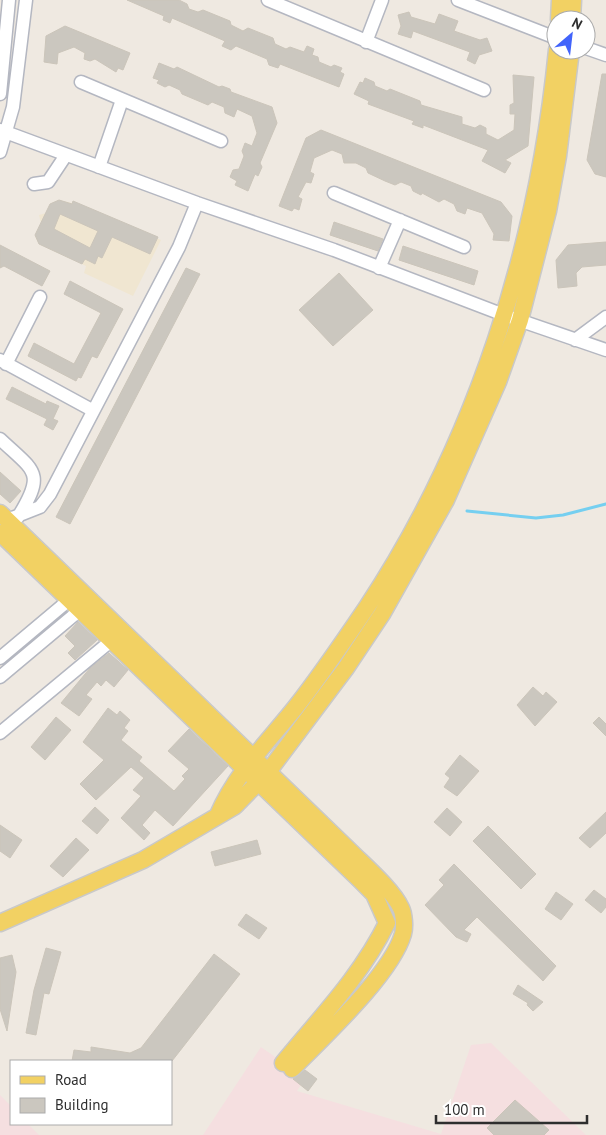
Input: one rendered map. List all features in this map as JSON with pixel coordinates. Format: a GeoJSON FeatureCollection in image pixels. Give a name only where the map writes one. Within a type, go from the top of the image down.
{"type":"FeatureCollection","features":[{"type":"Feature","properties":{"kind":"main road"},"geometry":{"type":"LineString","coordinates":[[218,815],[230,789],[249,763],[333,658],[402,549],[432,493],[459,435],[504,315],[535,197],[544,151],[556,60]]}},
{"type":"Feature","properties":{"kind":"main road"},"geometry":{"type":"LineString","coordinates":[[0,923],[143,860],[180,841],[218,815],[235,806],[263,777],[346,668],[415,558],[473,442],[498,382],[520,320],[548,211],[561,137],[569,60]]}},
{"type":"Feature","properties":{"kind":"main road"},"geometry":{"type":"LineString","coordinates":[[6,521],[81,600],[263,777],[374,894],[387,923],[348,986],[287,1066]]}},
{"type":"Feature","properties":{"kind":"main road"},"geometry":{"type":"LineString","coordinates":[[81,600],[112,640],[249,763]]}},
{"type":"Feature","properties":{"kind":"street"},"geometry":{"type":"LineString","coordinates":[[0,94],[9,0]]}},
{"type":"Feature","properties":{"kind":"street"},"geometry":{"type":"LineString","coordinates":[[0,152],[4,131],[13,107],[26,0]]}},
{"type":"Feature","properties":{"kind":"street"},"geometry":{"type":"LineString","coordinates":[[268,0],[484,90]]}},
{"type":"Feature","properties":{"kind":"street"},"geometry":{"type":"LineString","coordinates":[[366,42],[382,0]]}},
{"type":"Feature","properties":{"kind":"street"},"geometry":{"type":"LineString","coordinates":[[458,0],[546,34]]}},
{"type":"Feature","properties":{"kind":"street"},"geometry":{"type":"LineString","coordinates":[[81,82],[221,141]]}},
{"type":"Feature","properties":{"kind":"street"},"geometry":{"type":"LineString","coordinates":[[99,167],[122,100]]}},
{"type":"Feature","properties":{"kind":"street"},"geometry":{"type":"LineString","coordinates":[[4,131],[504,315],[606,350]]}},
{"type":"Feature","properties":{"kind":"street"},"geometry":{"type":"LineString","coordinates":[[34,184],[43,184],[52,177],[66,155]]}},
{"type":"Feature","properties":{"kind":"street"},"geometry":{"type":"LineString","coordinates":[[334,193],[464,247]]}},
{"type":"Feature","properties":{"kind":"street"},"geometry":{"type":"LineString","coordinates":[[6,521],[32,512],[46,501],[179,247],[197,203]]}},
{"type":"Feature","properties":{"kind":"street"},"geometry":{"type":"LineString","coordinates":[[379,268],[400,220]]}},
{"type":"Feature","properties":{"kind":"street"},"geometry":{"type":"LineString","coordinates":[[40,297],[3,362],[92,410]]}},
{"type":"Feature","properties":{"kind":"street"},"geometry":{"type":"LineString","coordinates":[[575,340],[606,317]]}},
{"type":"Feature","properties":{"kind":"street"},"geometry":{"type":"LineString","coordinates":[[0,439],[29,466],[35,479],[33,492],[6,521]]}},
{"type":"Feature","properties":{"kind":"street"},"geometry":{"type":"LineString","coordinates":[[0,658],[81,600]]}},
{"type":"Feature","properties":{"kind":"street"},"geometry":{"type":"LineString","coordinates":[[0,677],[81,600]]}},
{"type":"Feature","properties":{"kind":"street"},"geometry":{"type":"LineString","coordinates":[[0,733],[112,640]]}},
{"type":"Feature","properties":{"kind":"shaded area"},"geometry":{"type":"Polygon","coordinates":[[[59,200],[72,203],[73,201],[161,240],[133,296],[84,273],[86,266],[39,244],[35,236],[41,223],[39,215],[46,213],[50,204],[59,200]]]}},
{"type":"Feature","properties":{"kind":"shaded area"},"geometry":{"type":"Polygon","coordinates":[[[491,1043],[586,1135],[203,1135],[261,1047],[305,1078],[297,1091],[441,1134],[471,1045],[491,1043]]]}},
{"type":"Feature","properties":{"kind":"shaded area"},"geometry":{"type":"Polygon","coordinates":[[[0,1095],[10,1105],[10,1125],[29,1125],[39,1135],[0,1135],[0,1095]]]}},
{"type":"Feature","properties":{"kind":"building"},"geometry":{"type":"Polygon","coordinates":[[[127,0],[179,0],[187,4],[189,9],[198,12],[203,10],[230,21],[231,25],[243,31],[248,28],[273,38],[275,44],[286,49],[290,47],[304,52],[307,46],[314,49],[312,55],[318,57],[319,62],[331,67],[334,65],[342,68],[340,72],[344,74],[339,87],[280,64],[278,68],[269,65],[267,59],[236,46],[231,50],[222,46],[225,41],[172,18],[170,23],[163,20],[164,16],[127,0]]]}},
{"type":"Feature","properties":{"kind":"building"},"geometry":{"type":"Polygon","coordinates":[[[409,12],[411,17],[435,24],[439,14],[458,21],[454,31],[480,40],[487,38],[492,51],[479,55],[475,64],[467,60],[470,52],[413,31],[411,38],[398,34],[401,26],[398,15],[409,12]]]}},
{"type":"Feature","properties":{"kind":"building"},"geometry":{"type":"Polygon","coordinates":[[[65,26],[130,53],[123,70],[118,68],[116,72],[95,59],[90,61],[84,59],[85,53],[74,47],[58,53],[57,64],[44,62],[46,36],[65,26]]]}},
{"type":"Feature","properties":{"kind":"building"},"geometry":{"type":"Polygon","coordinates":[[[159,63],[174,69],[177,67],[219,87],[222,86],[230,89],[231,92],[272,107],[277,123],[260,163],[262,167],[258,176],[255,174],[248,191],[235,185],[237,181],[230,177],[233,170],[239,169],[244,156],[242,151],[245,143],[252,146],[257,133],[252,116],[237,109],[234,117],[225,113],[224,107],[212,102],[208,105],[182,94],[180,90],[169,85],[165,87],[157,83],[159,80],[153,78],[159,63]]]}},
{"type":"Feature","properties":{"kind":"building"},"geometry":{"type":"Polygon","coordinates":[[[602,74],[606,74],[606,177],[595,174],[587,160],[602,74]]]}},
{"type":"Feature","properties":{"kind":"building"},"geometry":{"type":"Polygon","coordinates":[[[513,75],[534,77],[528,146],[505,160],[511,163],[505,173],[482,161],[488,150],[423,125],[423,128],[412,124],[414,121],[368,104],[369,101],[354,94],[360,82],[363,83],[365,78],[374,82],[375,86],[387,91],[390,89],[420,101],[421,105],[462,117],[462,124],[475,128],[480,125],[486,128],[486,134],[498,140],[514,130],[515,114],[510,114],[510,105],[514,103],[513,75]]]}},
{"type":"Feature","properties":{"kind":"building"},"geometry":{"type":"Polygon","coordinates":[[[321,130],[501,202],[512,216],[509,241],[493,240],[494,234],[482,213],[467,208],[465,214],[457,211],[454,204],[444,199],[439,202],[422,193],[421,195],[413,191],[411,186],[401,182],[395,185],[385,181],[368,173],[366,168],[356,163],[344,163],[342,154],[332,150],[314,158],[310,172],[314,174],[311,183],[306,182],[298,197],[302,199],[299,210],[294,208],[292,211],[279,206],[306,138],[321,130]]]}},
{"type":"Feature","properties":{"kind":"building"},"geometry":{"type":"Polygon","coordinates":[[[59,200],[72,204],[73,201],[158,237],[150,254],[112,237],[102,258],[98,256],[95,264],[85,259],[82,264],[39,244],[35,235],[50,204],[59,200]],[[60,214],[54,229],[90,248],[98,231],[60,214]]]}},
{"type":"Feature","properties":{"kind":"building"},"geometry":{"type":"Polygon","coordinates":[[[334,222],[383,239],[378,251],[330,235],[334,222]]]}},
{"type":"Feature","properties":{"kind":"building"},"geometry":{"type":"Polygon","coordinates":[[[606,242],[606,265],[582,267],[576,273],[577,286],[558,288],[556,260],[568,245],[606,242]]]}},
{"type":"Feature","properties":{"kind":"building"},"geometry":{"type":"Polygon","coordinates":[[[0,245],[50,271],[42,286],[4,266],[0,268],[0,245]]]}},
{"type":"Feature","properties":{"kind":"building"},"geometry":{"type":"Polygon","coordinates":[[[403,246],[478,271],[474,285],[399,260],[403,246]]]}},
{"type":"Feature","properties":{"kind":"building"},"geometry":{"type":"Polygon","coordinates":[[[186,268],[200,274],[70,524],[56,517],[186,268]]]}},
{"type":"Feature","properties":{"kind":"building"},"geometry":{"type":"Polygon","coordinates":[[[339,273],[373,310],[333,346],[299,310],[339,273]]]}},
{"type":"Feature","properties":{"kind":"building"},"geometry":{"type":"Polygon","coordinates":[[[70,281],[123,309],[97,358],[92,356],[81,378],[78,377],[76,381],[28,356],[34,343],[74,364],[101,313],[64,294],[70,281]]]}},
{"type":"Feature","properties":{"kind":"building"},"geometry":{"type":"Polygon","coordinates":[[[12,387],[46,404],[47,401],[59,406],[53,419],[58,421],[53,430],[44,425],[47,419],[6,399],[12,387]]]}},
{"type":"Feature","properties":{"kind":"building"},"geometry":{"type":"Polygon","coordinates":[[[0,472],[21,491],[10,503],[0,494],[0,472]]]}},
{"type":"Feature","properties":{"kind":"building"},"geometry":{"type":"Polygon","coordinates":[[[78,622],[97,640],[75,660],[68,653],[75,646],[65,636],[78,622]]]}},
{"type":"Feature","properties":{"kind":"building"},"geometry":{"type":"Polygon","coordinates":[[[109,653],[128,670],[114,687],[106,680],[101,686],[97,682],[86,695],[92,699],[79,716],[61,703],[90,668],[109,653]]]}},
{"type":"Feature","properties":{"kind":"building"},"geometry":{"type":"Polygon","coordinates":[[[533,687],[543,696],[546,692],[557,702],[535,726],[517,705],[533,687]]]}},
{"type":"Feature","properties":{"kind":"building"},"geometry":{"type":"Polygon","coordinates":[[[108,708],[117,715],[120,711],[130,720],[124,728],[128,731],[121,740],[142,757],[139,761],[174,791],[185,779],[182,776],[189,769],[168,751],[189,729],[228,766],[173,826],[155,810],[142,825],[150,833],[144,840],[121,818],[141,796],[133,790],[144,778],[131,767],[96,800],[80,784],[104,760],[83,742],[108,708]]]}},
{"type":"Feature","properties":{"kind":"building"},"geometry":{"type":"Polygon","coordinates":[[[56,717],[71,730],[45,760],[31,747],[56,717]]]}},
{"type":"Feature","properties":{"kind":"building"},"geometry":{"type":"Polygon","coordinates":[[[599,717],[606,724],[606,736],[593,723],[599,717]]]}},
{"type":"Feature","properties":{"kind":"building"},"geometry":{"type":"Polygon","coordinates":[[[460,755],[479,771],[457,796],[444,787],[450,778],[445,774],[460,755]]]}},
{"type":"Feature","properties":{"kind":"building"},"geometry":{"type":"Polygon","coordinates":[[[95,807],[109,820],[97,834],[82,821],[95,807]]]}},
{"type":"Feature","properties":{"kind":"building"},"geometry":{"type":"Polygon","coordinates":[[[447,808],[462,822],[450,836],[434,822],[447,808]]]}},
{"type":"Feature","properties":{"kind":"building"},"geometry":{"type":"Polygon","coordinates":[[[606,812],[606,833],[590,848],[579,838],[606,812]]]}},
{"type":"Feature","properties":{"kind":"building"},"geometry":{"type":"Polygon","coordinates":[[[0,825],[22,840],[10,858],[0,851],[0,825]]]}},
{"type":"Feature","properties":{"kind":"building"},"geometry":{"type":"Polygon","coordinates":[[[488,826],[536,874],[521,889],[473,841],[488,826]]]}},
{"type":"Feature","properties":{"kind":"building"},"geometry":{"type":"Polygon","coordinates":[[[76,838],[89,850],[63,877],[50,866],[76,838]]]}},
{"type":"Feature","properties":{"kind":"building"},"geometry":{"type":"Polygon","coordinates":[[[257,840],[261,854],[215,866],[211,852],[257,840]]]}},
{"type":"Feature","properties":{"kind":"building"},"geometry":{"type":"Polygon","coordinates":[[[454,864],[556,966],[543,981],[477,917],[464,930],[471,934],[467,942],[456,937],[425,905],[444,885],[439,880],[454,864]]]}},
{"type":"Feature","properties":{"kind":"building"},"geometry":{"type":"Polygon","coordinates":[[[594,890],[606,899],[606,907],[601,913],[585,900],[594,890]]]}},
{"type":"Feature","properties":{"kind":"building"},"geometry":{"type":"Polygon","coordinates":[[[556,892],[573,904],[561,920],[545,909],[556,892]]]}},
{"type":"Feature","properties":{"kind":"building"},"geometry":{"type":"Polygon","coordinates":[[[246,914],[267,928],[259,939],[238,925],[246,914]]]}},
{"type":"Feature","properties":{"kind":"building"},"geometry":{"type":"Polygon","coordinates":[[[46,948],[61,952],[49,994],[44,993],[36,1035],[26,1033],[34,990],[46,948]]]}},
{"type":"Feature","properties":{"kind":"building"},"geometry":{"type":"Polygon","coordinates":[[[214,954],[240,974],[172,1061],[72,1060],[74,1050],[91,1052],[91,1047],[130,1053],[141,1048],[214,954]]]}},
{"type":"Feature","properties":{"kind":"building"},"geometry":{"type":"Polygon","coordinates":[[[12,955],[16,972],[7,1031],[0,1009],[0,958],[12,955]]]}},
{"type":"Feature","properties":{"kind":"building"},"geometry":{"type":"Polygon","coordinates":[[[518,985],[543,1002],[533,1011],[527,1005],[528,1003],[513,994],[518,985]]]}},
{"type":"Feature","properties":{"kind":"building"},"geometry":{"type":"Polygon","coordinates":[[[305,1070],[317,1079],[308,1091],[293,1079],[305,1070]]]}},
{"type":"Feature","properties":{"kind":"building"},"geometry":{"type":"Polygon","coordinates":[[[515,1100],[549,1130],[544,1135],[494,1135],[487,1128],[515,1100]]]}},
{"type":"Feature","properties":{"kind":"waterway"},"geometry":{"type":"LineString","coordinates":[[467,511],[536,518],[563,515],[606,504]]}}]}
